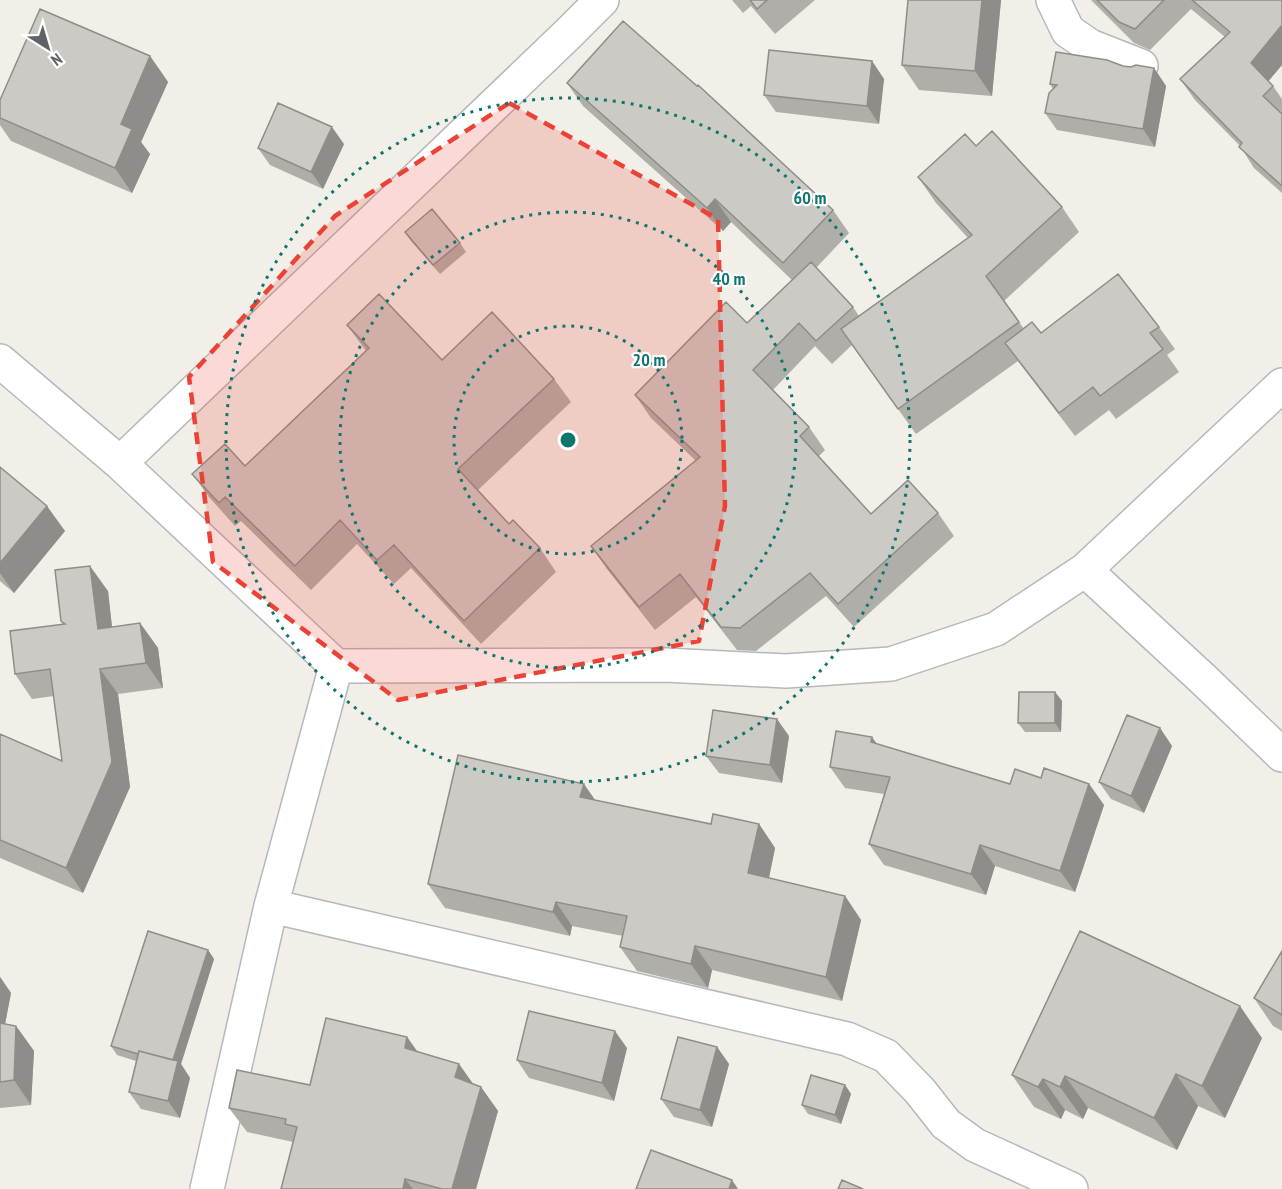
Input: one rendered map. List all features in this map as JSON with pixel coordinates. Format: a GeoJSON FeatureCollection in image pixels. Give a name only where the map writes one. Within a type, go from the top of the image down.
{"type":"FeatureCollection","features":[{"type":"Feature","properties":{"kind":"street"},"geometry":{"type":"LineString","coordinates":[[120,463],[602,0]]}},
{"type":"Feature","properties":{"kind":"street"},"geometry":{"type":"LineString","coordinates":[[1053,0],[1068,32],[1090,46],[1141,66]]}},
{"type":"Feature","properties":{"kind":"street"},"geometry":{"type":"LineString","coordinates":[[0,361],[120,463],[336,666],[665,665],[786,671],[891,664],[996,629],[1085,570],[1282,385]]}},
{"type":"Feature","properties":{"kind":"street"},"geometry":{"type":"LineString","coordinates":[[1085,570],[1282,755]]}},
{"type":"Feature","properties":{"kind":"street"},"geometry":{"type":"LineString","coordinates":[[207,1189],[271,906],[336,666]]}},
{"type":"Feature","properties":{"kind":"street"},"geometry":{"type":"LineString","coordinates":[[271,906],[847,1039],[886,1056],[920,1091],[946,1124],[975,1145],[1071,1189]]}},
{"type":"Feature","properties":{"kind":"highlighted area"},"geometry":{"type":"Polygon","coordinates":[[[509,103],[718,219],[725,506],[699,641],[398,700],[213,562],[189,377],[335,216],[509,103]]]}},
{"type":"Feature","properties":{"kind":"building"},"geometry":{"type":"Polygon","coordinates":[[[750,0],[767,0],[757,9],[750,0]]]}},
{"type":"Feature","properties":{"kind":"building"},"geometry":{"type":"Polygon","coordinates":[[[908,0],[982,0],[975,71],[902,65],[908,0]]]}},
{"type":"Feature","properties":{"kind":"building"},"geometry":{"type":"Polygon","coordinates":[[[1097,0],[1164,0],[1135,29],[1119,22],[1097,0]]]}},
{"type":"Feature","properties":{"kind":"building"},"geometry":{"type":"Polygon","coordinates":[[[1192,0],[1282,0],[1282,25],[1251,63],[1273,86],[1263,96],[1282,114],[1282,186],[1239,147],[1242,143],[1180,79],[1230,32],[1192,0]]]}},
{"type":"Feature","properties":{"kind":"building"},"geometry":{"type":"Polygon","coordinates":[[[40,9],[150,56],[121,124],[132,129],[115,168],[0,118],[0,100],[40,9]]]}},
{"type":"Feature","properties":{"kind":"building"},"geometry":{"type":"Polygon","coordinates":[[[623,21],[698,85],[833,210],[783,263],[715,199],[707,208],[567,83],[623,21]]]}},
{"type":"Feature","properties":{"kind":"building"},"geometry":{"type":"Polygon","coordinates":[[[769,50],[872,61],[867,106],[764,95],[769,50]]]}},
{"type":"Feature","properties":{"kind":"building"},"geometry":{"type":"Polygon","coordinates":[[[1056,52],[1107,60],[1123,66],[1136,65],[1154,68],[1143,129],[1045,113],[1049,93],[1057,85],[1050,84],[1056,52]]]}},
{"type":"Feature","properties":{"kind":"building"},"geometry":{"type":"Polygon","coordinates":[[[278,103],[332,127],[311,172],[258,148],[278,103]]]}},
{"type":"Feature","properties":{"kind":"building"},"geometry":{"type":"Polygon","coordinates":[[[992,131],[1062,207],[986,276],[1019,322],[898,409],[841,329],[972,235],[918,177],[965,134],[976,146],[992,131]]]}},
{"type":"Feature","properties":{"kind":"building"},"geometry":{"type":"Polygon","coordinates":[[[432,209],[460,243],[433,265],[405,232],[432,209]]]}},
{"type":"Feature","properties":{"kind":"building"},"geometry":{"type":"Polygon","coordinates":[[[811,262],[853,307],[816,341],[799,323],[753,370],[809,427],[800,436],[871,514],[908,480],[938,513],[838,604],[810,573],[740,628],[721,627],[680,574],[639,607],[591,546],[700,457],[635,395],[726,302],[747,323],[811,262]]]}},
{"type":"Feature","properties":{"kind":"building"},"geometry":{"type":"Polygon","coordinates":[[[1118,274],[1159,327],[1150,333],[1163,349],[1100,396],[1093,387],[1059,413],[1005,343],[1032,322],[1041,333],[1118,274]]]}},
{"type":"Feature","properties":{"kind":"building"},"geometry":{"type":"Polygon","coordinates":[[[379,294],[442,360],[492,312],[554,379],[458,469],[509,524],[513,520],[540,548],[464,621],[394,545],[377,560],[340,520],[295,566],[225,497],[219,503],[192,474],[225,444],[245,466],[369,348],[347,325],[379,294]]]}},
{"type":"Feature","properties":{"kind":"building"},"geometry":{"type":"Polygon","coordinates":[[[0,467],[47,506],[0,563],[0,467]]]}},
{"type":"Feature","properties":{"kind":"building"},"geometry":{"type":"Polygon","coordinates":[[[90,566],[98,629],[140,623],[146,663],[100,669],[112,762],[66,868],[0,840],[0,734],[62,761],[50,669],[15,674],[10,631],[65,624],[61,621],[55,570],[90,566]]]}},
{"type":"Feature","properties":{"kind":"building"},"geometry":{"type":"Polygon","coordinates":[[[1019,692],[1055,692],[1055,723],[1018,723],[1019,692]]]}},
{"type":"Feature","properties":{"kind":"building"},"geometry":{"type":"Polygon","coordinates":[[[713,710],[777,719],[770,765],[706,756],[713,710]]]}},
{"type":"Feature","properties":{"kind":"building"},"geometry":{"type":"Polygon","coordinates":[[[1127,715],[1160,728],[1131,796],[1099,782],[1127,715]]]}},
{"type":"Feature","properties":{"kind":"building"},"geometry":{"type":"Polygon","coordinates":[[[836,731],[872,737],[871,742],[1010,784],[1015,769],[1041,778],[1044,768],[1089,784],[1060,871],[980,845],[971,874],[869,844],[890,777],[830,767],[836,731]]]}},
{"type":"Feature","properties":{"kind":"building"},"geometry":{"type":"Polygon","coordinates":[[[458,755],[584,784],[580,797],[711,824],[713,814],[759,824],[748,873],[845,896],[826,977],[695,946],[691,964],[620,947],[627,916],[556,902],[553,912],[428,884],[458,755]]]}},
{"type":"Feature","properties":{"kind":"building"},"geometry":{"type":"Polygon","coordinates":[[[148,931],[208,950],[173,1060],[139,1051],[138,1054],[111,1046],[148,931]]]}},
{"type":"Feature","properties":{"kind":"building"},"geometry":{"type":"Polygon","coordinates":[[[1080,931],[1240,1006],[1202,1086],[1176,1074],[1154,1118],[1065,1076],[1060,1087],[1043,1079],[1038,1087],[1012,1075],[1080,931]]]}},
{"type":"Feature","properties":{"kind":"building"},"geometry":{"type":"Polygon","coordinates":[[[1282,951],[1282,1015],[1254,998],[1282,951]]]}},
{"type":"Feature","properties":{"kind":"building"},"geometry":{"type":"Polygon","coordinates":[[[529,1011],[615,1031],[602,1083],[517,1060],[529,1011]]]}},
{"type":"Feature","properties":{"kind":"building"},"geometry":{"type":"Polygon","coordinates":[[[326,1018],[407,1037],[405,1048],[459,1064],[455,1077],[481,1087],[452,1189],[442,1189],[405,1179],[403,1189],[281,1189],[297,1127],[285,1124],[286,1119],[229,1108],[237,1070],[310,1085],[326,1018]]]}},
{"type":"Feature","properties":{"kind":"building"},"geometry":{"type":"Polygon","coordinates":[[[0,1023],[16,1026],[14,1080],[0,1082],[0,1023]]]}},
{"type":"Feature","properties":{"kind":"building"},"geometry":{"type":"Polygon","coordinates":[[[678,1037],[717,1047],[700,1110],[661,1099],[678,1037]]]}},
{"type":"Feature","properties":{"kind":"building"},"geometry":{"type":"Polygon","coordinates":[[[139,1051],[178,1061],[168,1101],[129,1092],[139,1051]]]}},
{"type":"Feature","properties":{"kind":"building"},"geometry":{"type":"Polygon","coordinates":[[[811,1075],[845,1085],[835,1115],[802,1105],[811,1075]]]}},
{"type":"Feature","properties":{"kind":"building"},"geometry":{"type":"Polygon","coordinates":[[[651,1150],[732,1180],[729,1189],[636,1189],[651,1150]]]}},
{"type":"Feature","properties":{"kind":"building"},"geometry":{"type":"Polygon","coordinates":[[[842,1180],[863,1189],[838,1189],[842,1180]]]}}]}
